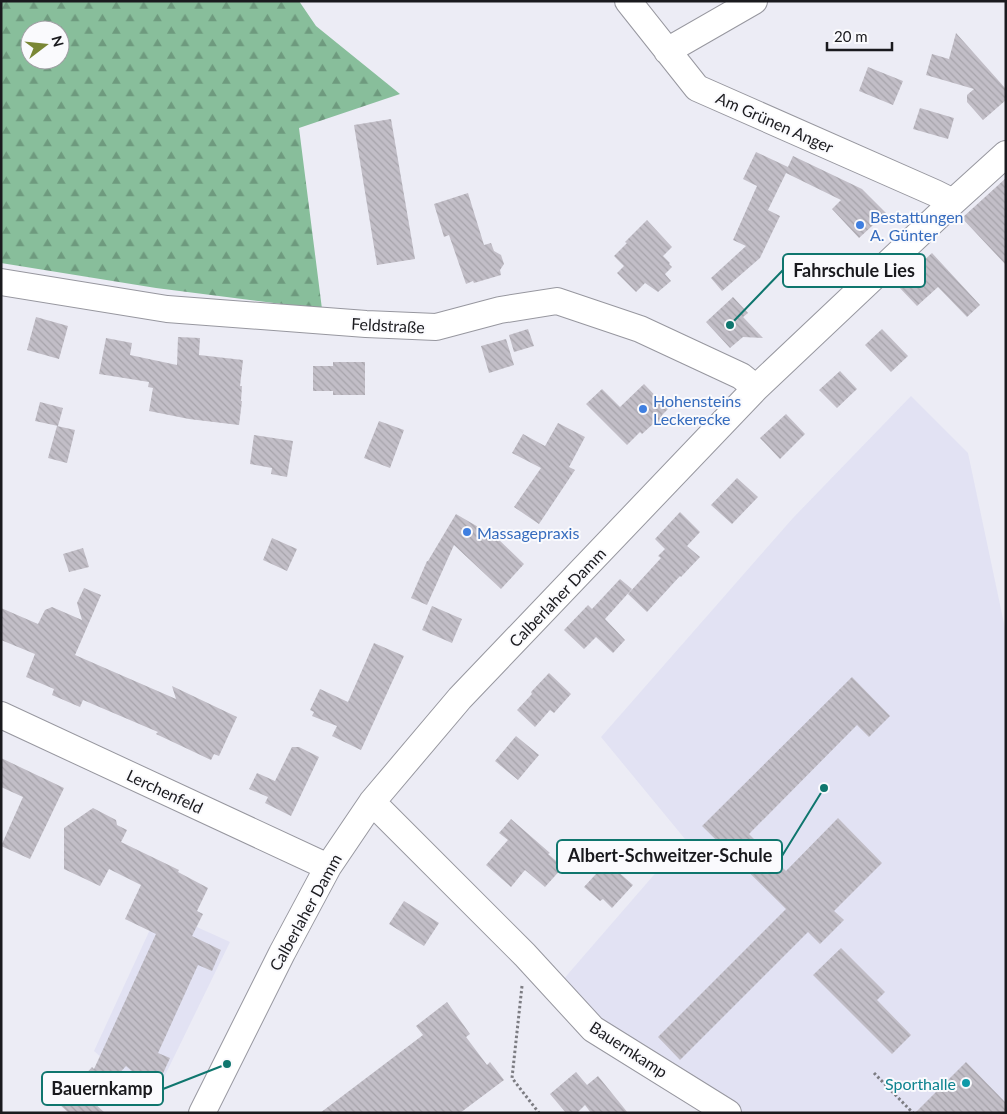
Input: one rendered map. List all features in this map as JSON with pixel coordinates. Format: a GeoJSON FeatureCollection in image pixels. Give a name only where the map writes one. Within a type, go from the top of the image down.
{"type":"FeatureCollection","features":[{"type":"Feature","properties":{"kind":"street","name":"Am Grünen Anger"},"geometry":{"type":"LineString","coordinates":[[628,1],[697,88],[935,192],[953,202]]}},
{"type":"Feature","properties":{"kind":"street"},"geometry":{"type":"LineString","coordinates":[[667,51],[754,1]]}},
{"type":"Feature","properties":{"kind":"street","name":"Calberlaher Damm"},"geometry":{"type":"LineString","coordinates":[[202,1113],[282,953],[328,867],[372,802],[460,698],[756,388],[1006,154]]}},
{"type":"Feature","properties":{"kind":"street","name":"Feldstraße"},"geometry":{"type":"LineString","coordinates":[[1,282],[167,308],[376,325],[436,327],[500,310],[557,301],[640,329],[741,376],[756,388]]}},
{"type":"Feature","properties":{"kind":"street","name":"Lerchenfeld"},"geometry":{"type":"LineString","coordinates":[[1,715],[328,867]]}},
{"type":"Feature","properties":{"kind":"street","name":"Bauernkamp"},"geometry":{"type":"LineString","coordinates":[[372,802],[525,956],[593,1029],[728,1113]]}},
{"type":"Feature","properties":{"kind":"path"},"geometry":{"type":"LineString","coordinates":[[525,956],[512,1078],[538,1113]]}},
{"type":"Feature","properties":{"kind":"path"},"geometry":{"type":"LineString","coordinates":[[874,1073],[913,1113]]}},
{"type":"Feature","properties":{"kind":"shaded area"},"geometry":{"type":"Polygon","coordinates":[[[911,396],[968,453],[1006,633],[1006,1113],[714,1113],[553,992],[685,839],[601,737],[793,518],[911,396]]]}},
{"type":"Feature","properties":{"kind":"shaded area"},"geometry":{"type":"Polygon","coordinates":[[[159,910],[230,942],[152,1102],[94,1051],[159,910]]]}},
{"type":"Feature","properties":{"kind":"green space"},"geometry":{"type":"Polygon","coordinates":[[[1,1],[299,1],[316,26],[400,94],[299,128],[322,309],[156,288],[1,263],[1,1]]]}},
{"type":"Feature","properties":{"kind":"building"},"geometry":{"type":"Polygon","coordinates":[[[956,33],[1006,89],[1006,100],[983,120],[967,102],[967,95],[974,89],[926,75],[932,54],[949,59],[956,33]]]}},
{"type":"Feature","properties":{"kind":"building"},"geometry":{"type":"Polygon","coordinates":[[[868,67],[903,81],[893,105],[859,91],[868,67]]]}},
{"type":"Feature","properties":{"kind":"building"},"geometry":{"type":"Polygon","coordinates":[[[920,108],[954,118],[948,139],[913,129],[920,108]]]}},
{"type":"Feature","properties":{"kind":"building"},"geometry":{"type":"Polygon","coordinates":[[[391,119],[415,259],[377,265],[354,125],[391,119]]]}},
{"type":"Feature","properties":{"kind":"building"},"geometry":{"type":"Polygon","coordinates":[[[756,152],[788,167],[793,156],[862,189],[886,213],[859,238],[832,209],[841,200],[786,173],[768,210],[780,216],[760,258],[722,291],[711,278],[746,246],[733,240],[757,186],[743,179],[756,152]]]}},
{"type":"Feature","properties":{"kind":"building"},"geometry":{"type":"Polygon","coordinates":[[[1006,178],[1006,265],[962,218],[1006,178]]]}},
{"type":"Feature","properties":{"kind":"building"},"geometry":{"type":"Polygon","coordinates":[[[468,193],[484,245],[491,243],[494,251],[501,255],[504,264],[500,270],[501,275],[466,284],[449,235],[444,237],[434,204],[468,193]]]}},
{"type":"Feature","properties":{"kind":"building"},"geometry":{"type":"Polygon","coordinates":[[[647,220],[672,247],[663,256],[672,267],[665,274],[671,281],[658,292],[645,283],[636,292],[617,273],[624,266],[614,256],[647,220]]]}},
{"type":"Feature","properties":{"kind":"building"},"geometry":{"type":"Polygon","coordinates":[[[932,253],[980,305],[967,317],[938,287],[917,306],[897,285],[932,253]]]}},
{"type":"Feature","properties":{"kind":"building"},"geometry":{"type":"Polygon","coordinates":[[[733,297],[748,313],[743,317],[763,338],[743,337],[730,348],[706,322],[733,297]]]}},
{"type":"Feature","properties":{"kind":"building"},"geometry":{"type":"Polygon","coordinates":[[[36,317],[68,326],[59,359],[27,350],[36,317]]]}},
{"type":"Feature","properties":{"kind":"building"},"geometry":{"type":"Polygon","coordinates":[[[528,329],[534,346],[514,352],[509,335],[528,329]]]}},
{"type":"Feature","properties":{"kind":"building"},"geometry":{"type":"Polygon","coordinates":[[[882,329],[908,356],[891,372],[865,345],[882,329]]]}},
{"type":"Feature","properties":{"kind":"building"},"geometry":{"type":"Polygon","coordinates":[[[178,337],[200,338],[199,355],[243,360],[240,386],[242,386],[242,401],[239,425],[189,419],[149,411],[153,388],[148,387],[149,382],[99,374],[106,338],[132,343],[130,355],[177,365],[178,337]]]}},
{"type":"Feature","properties":{"kind":"building"},"geometry":{"type":"Polygon","coordinates":[[[506,339],[514,365],[489,373],[481,346],[506,339]]]}},
{"type":"Feature","properties":{"kind":"building"},"geometry":{"type":"Polygon","coordinates":[[[333,362],[365,362],[365,395],[333,395],[333,391],[313,391],[313,366],[333,366],[333,362]]]}},
{"type":"Feature","properties":{"kind":"building"},"geometry":{"type":"Polygon","coordinates":[[[840,371],[857,389],[837,408],[819,390],[840,371]]]}},
{"type":"Feature","properties":{"kind":"building"},"geometry":{"type":"Polygon","coordinates":[[[644,384],[668,409],[662,415],[662,424],[653,424],[642,434],[640,432],[627,445],[586,404],[602,389],[620,407],[644,384]]]}},
{"type":"Feature","properties":{"kind":"building"},"geometry":{"type":"Polygon","coordinates":[[[40,402],[63,408],[58,426],[35,421],[40,402]]]}},
{"type":"Feature","properties":{"kind":"building"},"geometry":{"type":"Polygon","coordinates":[[[786,414],[805,434],[780,459],[760,438],[786,414]]]}},
{"type":"Feature","properties":{"kind":"building"},"geometry":{"type":"Polygon","coordinates":[[[379,421],[404,430],[390,468],[364,458],[379,421]]]}},
{"type":"Feature","properties":{"kind":"building"},"geometry":{"type":"Polygon","coordinates":[[[558,423],[585,437],[569,467],[575,470],[539,524],[514,507],[541,468],[512,453],[523,434],[545,446],[558,423]]]}},
{"type":"Feature","properties":{"kind":"building"},"geometry":{"type":"Polygon","coordinates":[[[57,426],[75,430],[67,463],[48,458],[57,426]]]}},
{"type":"Feature","properties":{"kind":"building"},"geometry":{"type":"Polygon","coordinates":[[[254,435],[293,441],[287,477],[271,474],[272,468],[250,464],[254,435]]]}},
{"type":"Feature","properties":{"kind":"building"},"geometry":{"type":"Polygon","coordinates":[[[737,478],[758,497],[732,524],[711,505],[737,478]]]}},
{"type":"Feature","properties":{"kind":"building"},"geometry":{"type":"Polygon","coordinates":[[[680,512],[700,532],[687,546],[700,557],[647,612],[628,594],[661,558],[658,556],[665,549],[655,539],[680,512]]]}},
{"type":"Feature","properties":{"kind":"building"},"geometry":{"type":"Polygon","coordinates":[[[456,514],[497,538],[524,564],[501,589],[454,545],[427,605],[411,598],[427,561],[456,514]]]}},
{"type":"Feature","properties":{"kind":"building"},"geometry":{"type":"Polygon","coordinates":[[[272,538],[297,549],[287,571],[263,560],[272,538]]]}},
{"type":"Feature","properties":{"kind":"building"},"geometry":{"type":"Polygon","coordinates":[[[83,548],[89,567],[69,572],[63,554],[83,548]]]}},
{"type":"Feature","properties":{"kind":"building"},"geometry":{"type":"Polygon","coordinates":[[[620,579],[632,589],[605,619],[625,640],[613,653],[596,637],[584,649],[564,630],[588,605],[592,609],[620,579]]]}},
{"type":"Feature","properties":{"kind":"building"},"geometry":{"type":"Polygon","coordinates":[[[84,588],[101,595],[75,655],[176,699],[172,686],[237,717],[219,756],[214,754],[211,760],[156,734],[158,732],[83,700],[80,707],[52,695],[54,689],[26,677],[35,654],[1,640],[1,608],[38,624],[45,610],[52,607],[82,620],[77,603],[84,588]]]}},
{"type":"Feature","properties":{"kind":"building"},"geometry":{"type":"Polygon","coordinates":[[[432,606],[462,619],[452,643],[422,630],[432,606]]]}},
{"type":"Feature","properties":{"kind":"building"},"geometry":{"type":"Polygon","coordinates":[[[374,643],[404,656],[361,750],[332,736],[337,726],[312,716],[314,712],[310,710],[320,689],[348,702],[374,643]]]}},
{"type":"Feature","properties":{"kind":"building"},"geometry":{"type":"Polygon","coordinates":[[[549,673],[571,694],[554,713],[550,710],[535,727],[517,710],[549,673]]]}},
{"type":"Feature","properties":{"kind":"building"},"geometry":{"type":"Polygon","coordinates":[[[852,677],[890,716],[869,737],[857,725],[749,834],[786,871],[838,818],[882,863],[834,911],[844,920],[820,944],[808,932],[680,1060],[658,1037],[786,909],[702,826],[852,677]]]}},
{"type":"Feature","properties":{"kind":"building"},"geometry":{"type":"Polygon","coordinates":[[[516,736],[539,755],[518,780],[495,761],[516,736]]]}},
{"type":"Feature","properties":{"kind":"building"},"geometry":{"type":"Polygon","coordinates":[[[292,747],[299,747],[319,757],[291,816],[265,803],[268,797],[249,789],[257,773],[275,781],[292,747]]]}},
{"type":"Feature","properties":{"kind":"building"},"geometry":{"type":"Polygon","coordinates":[[[1,758],[64,788],[30,859],[1,846],[23,797],[1,787],[1,758]]]}},
{"type":"Feature","properties":{"kind":"building"},"geometry":{"type":"Polygon","coordinates":[[[93,808],[116,820],[117,825],[127,830],[121,842],[179,870],[178,872],[208,888],[197,911],[203,914],[192,936],[221,950],[212,971],[198,965],[158,1053],[170,1058],[155,1091],[126,1066],[93,1102],[105,1113],[69,1113],[59,1104],[92,1067],[94,1069],[156,934],[125,919],[141,885],[109,869],[100,886],[64,869],[64,828],[93,808]]]}},
{"type":"Feature","properties":{"kind":"building"},"geometry":{"type":"Polygon","coordinates":[[[511,819],[563,867],[545,887],[525,870],[511,887],[486,865],[508,840],[499,833],[511,819]]]}},
{"type":"Feature","properties":{"kind":"building"},"geometry":{"type":"Polygon","coordinates":[[[607,862],[633,885],[612,908],[603,899],[600,901],[584,887],[607,862]]]}},
{"type":"Feature","properties":{"kind":"building"},"geometry":{"type":"Polygon","coordinates":[[[404,901],[439,923],[424,946],[389,924],[404,901]]]}},
{"type":"Feature","properties":{"kind":"building"},"geometry":{"type":"Polygon","coordinates":[[[841,948],[885,992],[877,1000],[911,1035],[892,1054],[813,975],[841,948]]]}},
{"type":"Feature","properties":{"kind":"building"},"geometry":{"type":"Polygon","coordinates":[[[447,1002],[470,1034],[466,1037],[487,1065],[490,1062],[504,1080],[460,1113],[320,1113],[423,1035],[416,1026],[447,1002]]]}},
{"type":"Feature","properties":{"kind":"building","name":"Sporthalle"},"geometry":{"type":"Polygon","coordinates":[[[966,1062],[1006,1103],[1006,1113],[915,1113],[966,1062]]]}},
{"type":"Feature","properties":{"kind":"building"},"geometry":{"type":"Polygon","coordinates":[[[576,1072],[587,1085],[598,1076],[628,1113],[591,1113],[585,1105],[577,1113],[566,1113],[550,1094],[576,1072]]]}},
{"type":"Feature","properties":{"kind":"place","name":"Bestattungen A. Günter"},"geometry":{"type":"Point","coordinates":[860,225]}},
{"type":"Feature","properties":{"kind":"place","name":"Fahrschule Lies"},"geometry":{"type":"Point","coordinates":[730,325]}},
{"type":"Feature","properties":{"kind":"place","name":"Hohensteins Leckerecke"},"geometry":{"type":"Point","coordinates":[643,409]}},
{"type":"Feature","properties":{"kind":"place","name":"Massagepraxis"},"geometry":{"type":"Point","coordinates":[467,532]}},
{"type":"Feature","properties":{"kind":"place","name":"Albert-Schweitzer-Schule"},"geometry":{"type":"Point","coordinates":[824,788]}},
{"type":"Feature","properties":{"kind":"place","name":"Bauernkamp"},"geometry":{"type":"Point","coordinates":[227,1064]}},
{"type":"Feature","properties":{"kind":"place","name":"Sporthalle"},"geometry":{"type":"Point","coordinates":[966,1083]}}]}
